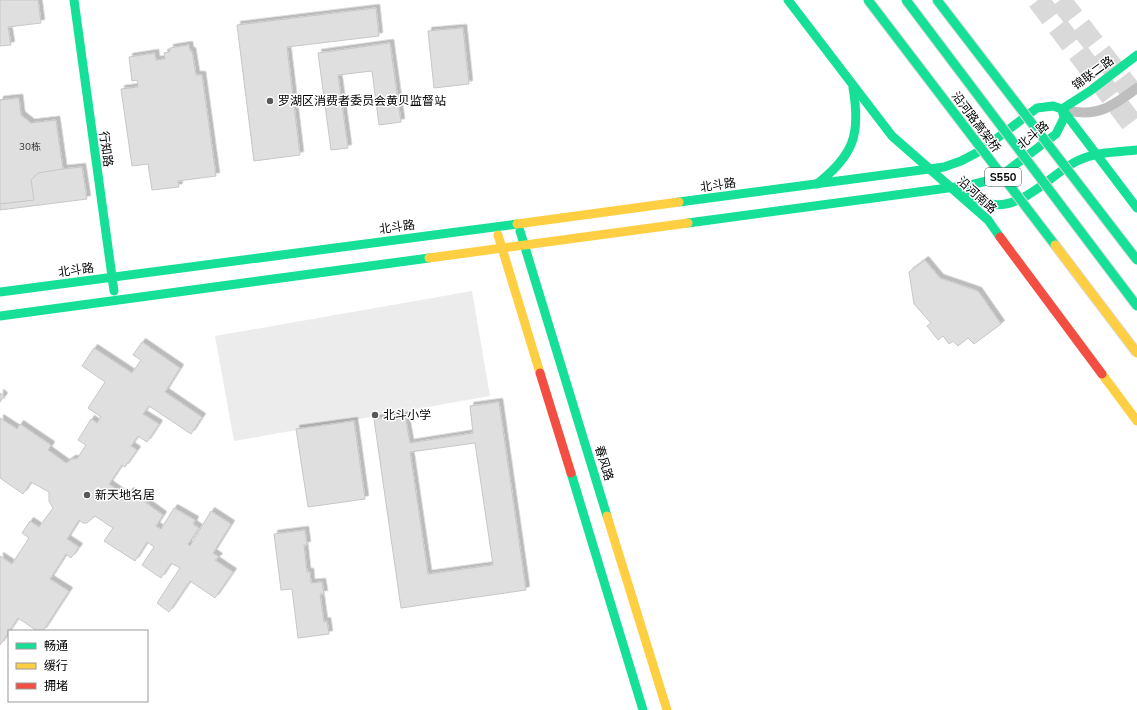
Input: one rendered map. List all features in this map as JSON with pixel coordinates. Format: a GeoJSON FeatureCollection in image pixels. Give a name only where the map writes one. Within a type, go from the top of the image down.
{"type":"FeatureCollection","features":[{"type":"Feature","properties":{"kind":"main road","name":"行知路"},"geometry":{"type":"LineString","coordinates":[[74,0],[115,300]]}},
{"type":"Feature","properties":{"kind":"main road","name":"沿河南路"},"geometry":{"type":"LineString","coordinates":[[788,0],[892,136],[929,169],[955,187],[988,220],[1137,421]]}},
{"type":"Feature","properties":{"kind":"main road","name":"沿河路高架桥"},"geometry":{"type":"LineString","coordinates":[[868,0],[1137,353]]}},
{"type":"Feature","properties":{"kind":"main road","name":"沿河路高架桥"},"geometry":{"type":"LineString","coordinates":[[906,0],[1137,306]]}},
{"type":"Feature","properties":{"kind":"main road"},"geometry":{"type":"LineString","coordinates":[[937,0],[1137,260]]}},
{"type":"Feature","properties":{"kind":"main road","name":"锦联二路"},"geometry":{"type":"LineString","coordinates":[[1062,109],[1137,55]]}},
{"type":"Feature","properties":{"kind":"main road"},"geometry":{"type":"LineString","coordinates":[[817,184],[834,172],[845,160],[852,144],[857,126],[857,108],[853,86]]}},
{"type":"Feature","properties":{"kind":"main road","name":"北斗路"},"geometry":{"type":"LineString","coordinates":[[0,292],[929,169],[961,161],[980,151],[1037,108],[1053,106],[1062,109],[1064,118],[1056,134],[1003,174],[987,181],[955,187],[0,316]]}},
{"type":"Feature","properties":{"kind":"main road"},"geometry":{"type":"LineString","coordinates":[[1062,109],[1098,154],[1137,208]]}},
{"type":"Feature","properties":{"kind":"main road"},"geometry":{"type":"LineString","coordinates":[[944,166],[955,187],[990,206],[1008,204],[1023,198],[1075,162],[1098,154],[1137,150]]}},
{"type":"Feature","properties":{"kind":"main road","name":"春风路"},"geometry":{"type":"LineString","coordinates":[[518,223],[667,710]]}},
{"type":"Feature","properties":{"kind":"main road"},"geometry":{"type":"LineString","coordinates":[[495,226],[644,710]]}},
{"type":"Feature","properties":{"kind":"lane"},"geometry":{"type":"LineString","coordinates":[[1062,109],[1090,114],[1112,106],[1137,88]]}},
{"type":"Feature","properties":{"kind":"shaded area"},"geometry":{"type":"Polygon","coordinates":[[[472,291],[490,396],[234,441],[215,336],[472,291]]]}},
{"type":"Feature","properties":{"kind":"building"},"geometry":{"type":"Polygon","coordinates":[[[0,0],[38,0],[41,23],[8,27],[11,45],[0,46],[0,0]]]}},
{"type":"Feature","properties":{"kind":"building","name":"罗湖区消费者委员会黄贝监督站"},"geometry":{"type":"Polygon","coordinates":[[[376,8],[379,36],[287,47],[300,155],[254,161],[237,25],[376,8]]]}},
{"type":"Feature","properties":{"kind":"building"},"geometry":{"type":"Polygon","coordinates":[[[463,28],[469,84],[434,88],[428,31],[463,28]]]}},
{"type":"Feature","properties":{"kind":"building"},"geometry":{"type":"Polygon","coordinates":[[[390,43],[401,122],[379,125],[372,71],[338,75],[348,148],[331,150],[318,53],[390,43]]]}},
{"type":"Feature","properties":{"kind":"building"},"geometry":{"type":"Polygon","coordinates":[[[189,45],[190,51],[192,51],[196,75],[202,75],[216,176],[178,181],[179,187],[152,190],[148,164],[132,166],[121,89],[138,87],[137,80],[132,81],[129,57],[155,53],[156,60],[165,59],[164,53],[170,52],[170,48],[189,45]]]}},
{"type":"Feature","properties":{"kind":"building"},"geometry":{"type":"Polygon","coordinates":[[[19,98],[21,115],[31,123],[56,120],[63,169],[82,167],[87,199],[0,210],[0,100],[19,98]]]}},
{"type":"Feature","properties":{"kind":"building"},"geometry":{"type":"Polygon","coordinates":[[[19,98],[21,115],[31,123],[56,120],[63,169],[38,173],[31,180],[34,200],[0,204],[0,100],[19,98]]]}},
{"type":"Feature","properties":{"kind":"building"},"geometry":{"type":"Polygon","coordinates":[[[925,260],[940,278],[978,291],[1001,324],[974,344],[968,338],[958,346],[953,341],[949,344],[943,336],[938,340],[927,326],[931,323],[914,304],[909,272],[925,260]]]}},
{"type":"Feature","properties":{"kind":"building","name":"新天地名居"},"geometry":{"type":"Polygon","coordinates":[[[142,342],[180,368],[165,392],[202,417],[191,434],[149,406],[143,414],[159,424],[147,442],[138,436],[131,446],[137,450],[125,467],[122,465],[109,484],[126,496],[130,491],[163,515],[156,526],[161,529],[174,508],[195,520],[193,524],[199,528],[188,544],[190,546],[211,511],[231,524],[213,553],[219,557],[215,560],[233,572],[215,598],[190,581],[169,612],[157,603],[180,568],[171,563],[161,578],[142,565],[154,547],[147,542],[135,561],[104,541],[113,528],[95,516],[87,523],[83,523],[79,520],[67,539],[79,547],[71,558],[66,554],[50,579],[69,591],[44,630],[36,630],[18,618],[10,630],[8,630],[8,633],[0,645],[0,556],[12,564],[29,538],[22,533],[30,521],[39,527],[53,508],[49,501],[49,492],[31,482],[23,494],[0,478],[0,418],[17,429],[20,424],[51,445],[48,450],[66,463],[72,459],[77,459],[86,445],[78,440],[91,419],[97,423],[101,417],[88,408],[105,382],[82,366],[94,348],[132,373],[141,360],[133,355],[142,342]]]}},
{"type":"Feature","properties":{"kind":"building"},"geometry":{"type":"Polygon","coordinates":[[[0,393],[4,396],[0,402],[0,393]]]}},
{"type":"Feature","properties":{"kind":"building"},"geometry":{"type":"Polygon","coordinates":[[[499,402],[526,590],[401,608],[374,419],[405,415],[410,443],[473,433],[470,406],[499,402]],[[475,443],[410,452],[428,574],[493,565],[475,443]]]}},
{"type":"Feature","properties":{"kind":"building"},"geometry":{"type":"Polygon","coordinates":[[[354,421],[365,499],[308,507],[296,429],[354,421]]]}},
{"type":"Feature","properties":{"kind":"building"},"geometry":{"type":"Polygon","coordinates":[[[305,530],[307,545],[304,545],[307,572],[310,572],[311,583],[322,582],[324,594],[320,594],[324,622],[327,621],[329,634],[298,638],[292,589],[281,590],[274,534],[305,530]]]}},
{"type":"Feature","properties":{"kind":"tunnel"},"geometry":{"type":"LineString","coordinates":[[1038,0],[1137,130]]}},
{"type":"Feature","properties":{"kind":"tunnel"},"geometry":{"type":"LineString","coordinates":[[1060,0],[1137,99]]}},
{"type":"Feature","properties":{"kind":"traffic: fast"},"geometry":{"type":"LineString","coordinates":[[74,0],[114,291]]}},
{"type":"Feature","properties":{"kind":"traffic: fast"},"geometry":{"type":"LineString","coordinates":[[788,0],[892,136],[988,220],[1000,237]]}},
{"type":"Feature","properties":{"kind":"traffic: fast"},"geometry":{"type":"LineString","coordinates":[[868,0],[1055,245]]}},
{"type":"Feature","properties":{"kind":"traffic: fast"},"geometry":{"type":"LineString","coordinates":[[906,0],[1137,306]]}},
{"type":"Feature","properties":{"kind":"traffic: fast"},"geometry":{"type":"LineString","coordinates":[[937,0],[1137,260]]}},
{"type":"Feature","properties":{"kind":"traffic: fast"},"geometry":{"type":"LineString","coordinates":[[1062,109],[1090,91],[1137,55]]}},
{"type":"Feature","properties":{"kind":"traffic: fast"},"geometry":{"type":"LineString","coordinates":[[817,184],[839,163],[847,153],[852,142],[856,118],[853,88]]}},
{"type":"Feature","properties":{"kind":"traffic: fast"},"geometry":{"type":"LineString","coordinates":[[679,202],[944,167],[961,161],[980,151],[1037,108],[1053,106],[1062,109]]}},
{"type":"Feature","properties":{"kind":"traffic: fast"},"geometry":{"type":"LineString","coordinates":[[688,223],[970,185],[987,181],[1003,174],[1056,134],[1064,118],[1062,109]]}},
{"type":"Feature","properties":{"kind":"traffic: fast"},"geometry":{"type":"LineString","coordinates":[[1062,109],[1137,208]]}},
{"type":"Feature","properties":{"kind":"traffic: fast"},"geometry":{"type":"LineString","coordinates":[[967,193],[983,202],[996,205],[1009,203],[1021,199],[1033,192],[1066,167],[1084,158],[1106,153],[1137,150]]}},
{"type":"Feature","properties":{"kind":"traffic: fast"},"geometry":{"type":"LineString","coordinates":[[0,292],[517,224]]}},
{"type":"Feature","properties":{"kind":"traffic: fast"},"geometry":{"type":"LineString","coordinates":[[520,231],[607,516]]}},
{"type":"Feature","properties":{"kind":"traffic: fast"},"geometry":{"type":"LineString","coordinates":[[0,316],[429,258]]}},
{"type":"Feature","properties":{"kind":"traffic: fast"},"geometry":{"type":"LineString","coordinates":[[571,473],[643,710]]}},
{"type":"Feature","properties":{"kind":"traffic: slow"},"geometry":{"type":"LineString","coordinates":[[517,224],[679,202]]}},
{"type":"Feature","properties":{"kind":"traffic: slow"},"geometry":{"type":"LineString","coordinates":[[429,258],[688,223]]}},
{"type":"Feature","properties":{"kind":"traffic: slow"},"geometry":{"type":"LineString","coordinates":[[498,235],[540,373]]}},
{"type":"Feature","properties":{"kind":"traffic: slow"},"geometry":{"type":"LineString","coordinates":[[1055,245],[1137,353]]}},
{"type":"Feature","properties":{"kind":"traffic: slow"},"geometry":{"type":"LineString","coordinates":[[1102,374],[1137,421]]}},
{"type":"Feature","properties":{"kind":"traffic: slow"},"geometry":{"type":"LineString","coordinates":[[607,516],[667,710]]}},
{"type":"Feature","properties":{"kind":"traffic: jam"},"geometry":{"type":"LineString","coordinates":[[1000,237],[1102,374]]}},
{"type":"Feature","properties":{"kind":"traffic: jam"},"geometry":{"type":"LineString","coordinates":[[540,373],[571,473]]}},
{"type":"Feature","properties":{"kind":"place","name":"罗湖区消费者委员会黄贝监督站"},"geometry":{"type":"Point","coordinates":[270,101]}},
{"type":"Feature","properties":{"kind":"place","name":"北斗小学"},"geometry":{"type":"Point","coordinates":[375,415]}},
{"type":"Feature","properties":{"kind":"place","name":"新天地名居"},"geometry":{"type":"Point","coordinates":[87,495]}}]}
